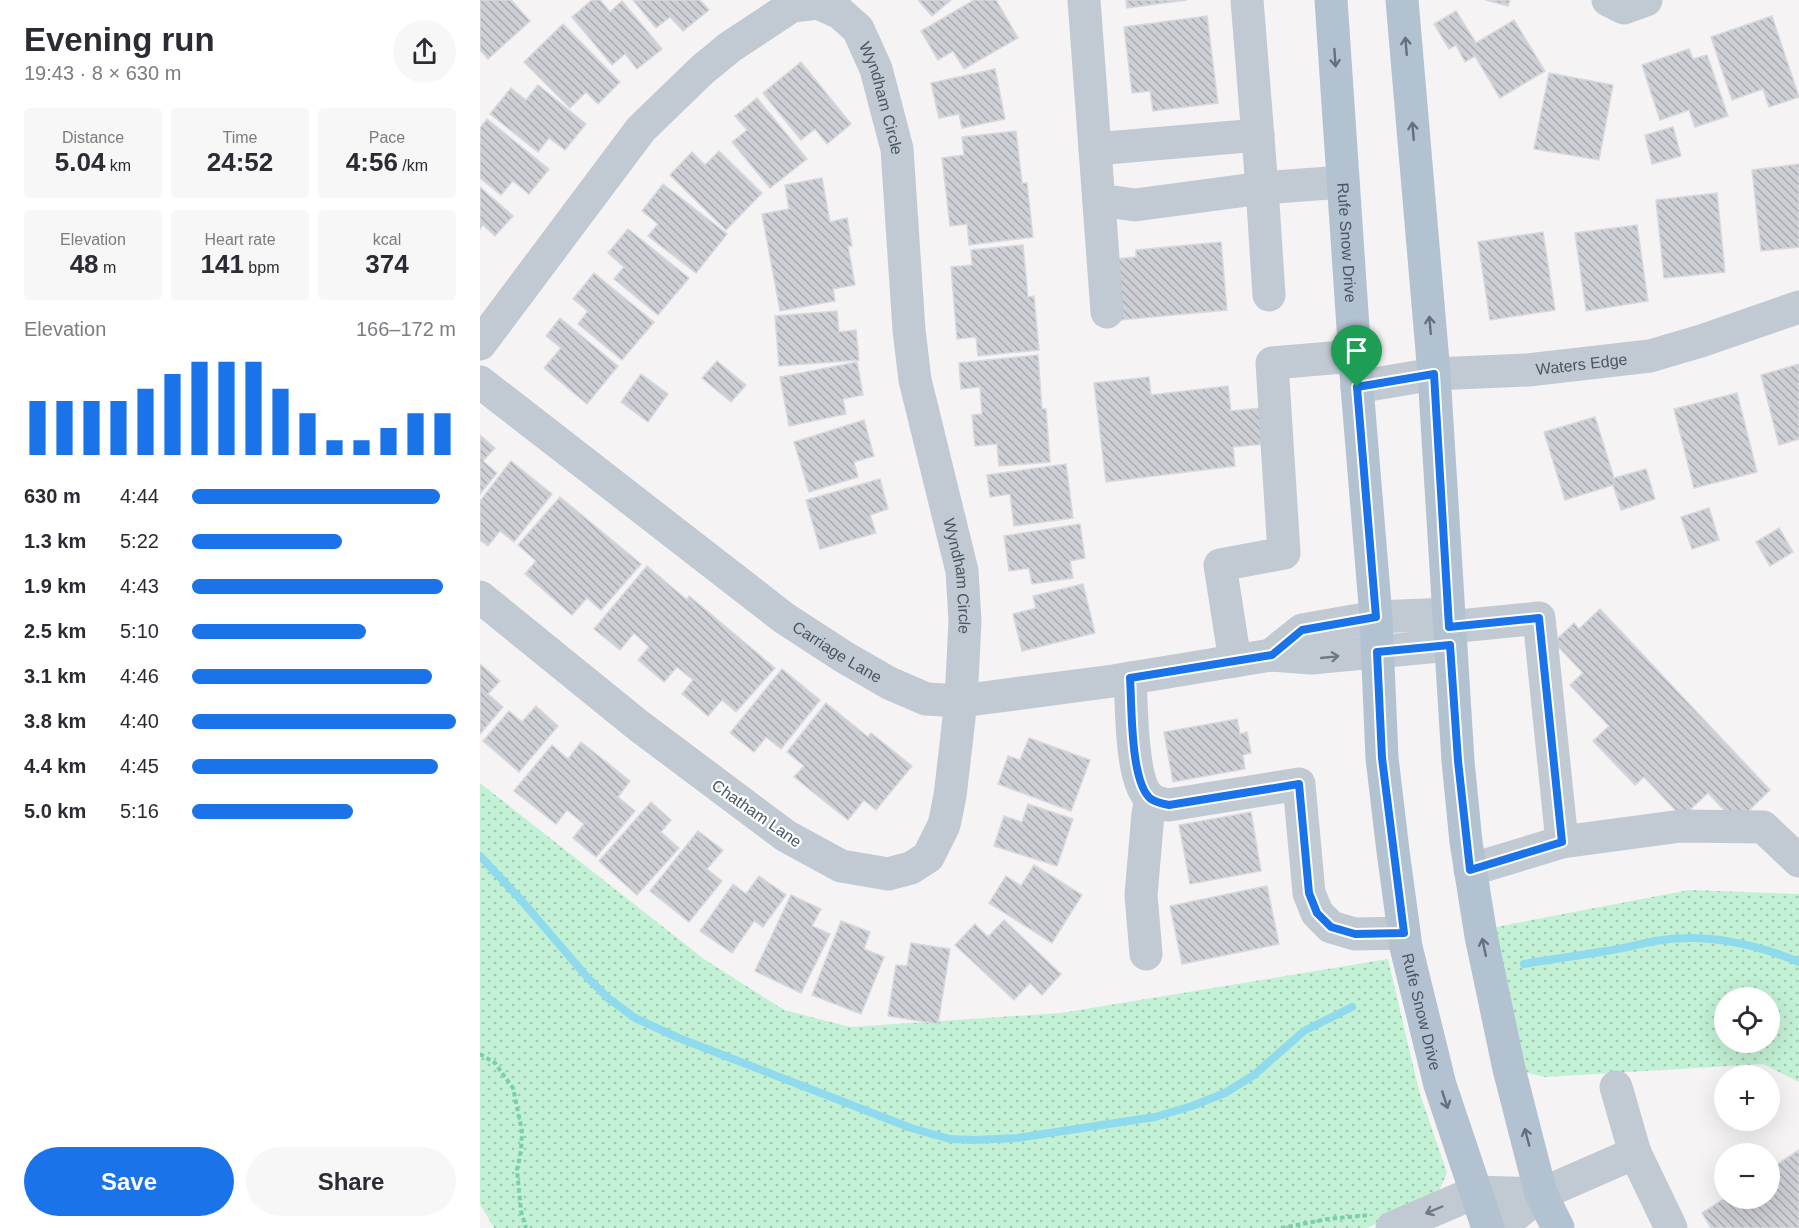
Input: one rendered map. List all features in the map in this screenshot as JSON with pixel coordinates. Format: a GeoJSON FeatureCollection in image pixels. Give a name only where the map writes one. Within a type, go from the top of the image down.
{"type":"FeatureCollection","features":[{"type":"Feature","properties":{"kind":"main road","name":"Rufe Snow Drive"},"geometry":{"type":"LineString","coordinates":[[1331,0],[1356,371],[1376,617],[1382,758],[1404,933],[1440,1085],[1488,1228]]}},
{"type":"Feature","properties":{"kind":"main road"},"geometry":{"type":"LineString","coordinates":[[1402,0],[1434,374],[1459,770],[1470,870],[1481,936],[1509,1069],[1541,1194],[1558,1228]]}},
{"type":"Feature","properties":{"kind":"street"},"geometry":{"type":"LineString","coordinates":[[1084,0],[1107,312]]}},
{"type":"Feature","properties":{"kind":"street"},"geometry":{"type":"LineString","coordinates":[[1247,0],[1269,295]]}},
{"type":"Feature","properties":{"kind":"street"},"geometry":{"type":"LineString","coordinates":[[1608,0],[1624,8],[1646,0]]}},
{"type":"Feature","properties":{"kind":"street","name":"Wyndham Circle"},"geometry":{"type":"LineString","coordinates":[[480,344],[641,129],[702,70],[730,47],[792,6],[818,3],[840,13],[858,29],[867,47],[876,69],[897,149],[909,330],[915,380],[962,571],[965,621],[962,701]]}},
{"type":"Feature","properties":{"kind":"street"},"geometry":{"type":"LineString","coordinates":[[1095,149],[1258,135]]}},
{"type":"Feature","properties":{"kind":"street"},"geometry":{"type":"LineString","coordinates":[[1098,200],[1135,205],[1262,188],[1343,182]]}},
{"type":"Feature","properties":{"kind":"street","name":"Waters Edge"},"geometry":{"type":"LineString","coordinates":[[1235,661],[1220,565],[1284,553],[1272,363],[1356,371],[1434,374],[1528,370],[1650,356],[1701,342],[1799,307]]}},
{"type":"Feature","properties":{"kind":"street","name":"Carriage Lane"},"geometry":{"type":"LineString","coordinates":[[480,382],[794,624],[889,684],[926,699],[962,701],[1130,678],[1272,655],[1311,658],[1377,652],[1449,629]]}},
{"type":"Feature","properties":{"kind":"street","name":"Chatham Lane"},"geometry":{"type":"LineString","coordinates":[[480,597],[639,726],[736,800],[786,836],[841,866],[888,874],[911,868],[928,857],[944,825],[962,701]]}},
{"type":"Feature","properties":{"kind":"street"},"geometry":{"type":"LineString","coordinates":[[1272,655],[1302,630],[1376,617],[1449,629],[1539,618],[1562,842]]}},
{"type":"Feature","properties":{"kind":"street"},"geometry":{"type":"LineString","coordinates":[[1130,678],[1134,749],[1140,782],[1151,799],[1169,805],[1299,784],[1309,893],[1317,913],[1331,927],[1355,934],[1404,933]]}},
{"type":"Feature","properties":{"kind":"street"},"geometry":{"type":"LineString","coordinates":[[1146,954],[1141,895],[1151,799]]}},
{"type":"Feature","properties":{"kind":"street"},"geometry":{"type":"LineString","coordinates":[[1470,870],[1562,842],[1681,826],[1763,826],[1799,861]]}},
{"type":"Feature","properties":{"kind":"street"},"geometry":{"type":"LineString","coordinates":[[1616,1087],[1635,1153],[1671,1228]]}},
{"type":"Feature","properties":{"kind":"street"},"geometry":{"type":"LineString","coordinates":[[1499,1228],[1541,1194],[1635,1153]]}},
{"type":"Feature","properties":{"kind":"street"},"geometry":{"type":"LineString","coordinates":[[1383,1221],[1476,1192],[1541,1194]]}},
{"type":"Feature","properties":{"kind":"path"},"geometry":{"type":"LineString","coordinates":[[480,1054],[495,1063],[513,1088],[522,1131],[517,1170],[521,1212],[526,1228]]}},
{"type":"Feature","properties":{"kind":"path"},"geometry":{"type":"LineString","coordinates":[[1281,1228],[1328,1219],[1383,1221]]}},
{"type":"Feature","properties":{"kind":"green space"},"geometry":{"type":"Polygon","coordinates":[[[480,783],[704,959],[784,1010],[850,1027],[1061,1013],[1388,959],[1419,1091],[1447,1173],[1435,1200],[1366,1228],[494,1228],[480,1204],[480,783]]]}},
{"type":"Feature","properties":{"kind":"green space"},"geometry":{"type":"Polygon","coordinates":[[[1689,890],[1799,894],[1799,1082],[1780,1072],[1780,1065],[1763,1064],[1714,1065],[1714,1067],[1545,1077],[1524,1072],[1490,928],[1689,890]]]}},
{"type":"Feature","properties":{"kind":"building"},"geometry":{"type":"Polygon","coordinates":[[[480,0],[511,0],[530,21],[488,59],[480,50],[480,0]]]}},
{"type":"Feature","properties":{"kind":"building"},"geometry":{"type":"Polygon","coordinates":[[[592,0],[600,0],[610,12],[622,1],[662,49],[637,69],[625,54],[612,65],[572,17],[592,0]]]}},
{"type":"Feature","properties":{"kind":"building"},"geometry":{"type":"Polygon","coordinates":[[[633,0],[700,0],[709,10],[683,31],[670,17],[656,28],[633,0]]]}},
{"type":"Feature","properties":{"kind":"building"},"geometry":{"type":"Polygon","coordinates":[[[918,0],[951,0],[932,16],[918,0]]]}},
{"type":"Feature","properties":{"kind":"building"},"geometry":{"type":"Polygon","coordinates":[[[974,0],[996,0],[1018,38],[964,69],[953,51],[938,60],[921,31],[974,0]]]}},
{"type":"Feature","properties":{"kind":"building"},"geometry":{"type":"Polygon","coordinates":[[[1126,0],[1187,0],[1127,8],[1126,0]]]}},
{"type":"Feature","properties":{"kind":"building"},"geometry":{"type":"Polygon","coordinates":[[[1486,0],[1510,0],[1508,6],[1486,0]]]}},
{"type":"Feature","properties":{"kind":"building"},"geometry":{"type":"Polygon","coordinates":[[[1456,11],[1476,43],[1514,20],[1545,71],[1500,98],[1475,56],[1465,62],[1456,45],[1449,49],[1434,24],[1456,11]]]}},
{"type":"Feature","properties":{"kind":"building"},"geometry":{"type":"Polygon","coordinates":[[[1207,16],[1218,103],[1153,111],[1150,91],[1132,93],[1124,27],[1207,16]]]}},
{"type":"Feature","properties":{"kind":"building"},"geometry":{"type":"Polygon","coordinates":[[[1772,16],[1799,97],[1769,107],[1763,89],[1732,100],[1711,37],[1772,16]]]}},
{"type":"Feature","properties":{"kind":"building"},"geometry":{"type":"Polygon","coordinates":[[[563,24],[620,82],[598,104],[586,92],[570,108],[524,62],[563,24]]]}},
{"type":"Feature","properties":{"kind":"building"},"geometry":{"type":"Polygon","coordinates":[[[1689,49],[1693,59],[1707,55],[1728,116],[1695,127],[1689,110],[1660,120],[1642,65],[1689,49]]]}},
{"type":"Feature","properties":{"kind":"building"},"geometry":{"type":"Polygon","coordinates":[[[801,62],[851,124],[827,144],[815,129],[801,140],[763,93],[801,62]]]}},
{"type":"Feature","properties":{"kind":"building"},"geometry":{"type":"Polygon","coordinates":[[[995,69],[1005,119],[962,128],[959,114],[939,118],[931,83],[995,69]]]}},
{"type":"Feature","properties":{"kind":"building"},"geometry":{"type":"Polygon","coordinates":[[[1549,73],[1613,85],[1599,160],[1534,149],[1549,73]]]}},
{"type":"Feature","properties":{"kind":"building"},"geometry":{"type":"Polygon","coordinates":[[[538,85],[586,124],[565,150],[549,138],[538,152],[490,114],[511,88],[526,100],[538,85]]]}},
{"type":"Feature","properties":{"kind":"building"},"geometry":{"type":"Polygon","coordinates":[[[757,98],[807,159],[770,188],[732,142],[747,130],[735,116],[757,98]]]}},
{"type":"Feature","properties":{"kind":"building"},"geometry":{"type":"Polygon","coordinates":[[[487,119],[549,169],[529,194],[513,181],[501,195],[480,178],[480,128],[487,119]]]}},
{"type":"Feature","properties":{"kind":"building"},"geometry":{"type":"Polygon","coordinates":[[[1673,127],[1681,156],[1652,164],[1645,135],[1673,127]]]}},
{"type":"Feature","properties":{"kind":"building"},"geometry":{"type":"Polygon","coordinates":[[[1016,131],[1022,183],[1027,183],[1033,237],[969,245],[967,224],[950,226],[942,158],[964,155],[962,137],[1016,131]]]}},
{"type":"Feature","properties":{"kind":"building"},"geometry":{"type":"Polygon","coordinates":[[[719,151],[762,193],[726,230],[670,175],[692,152],[705,165],[719,151]]]}},
{"type":"Feature","properties":{"kind":"building"},"geometry":{"type":"Polygon","coordinates":[[[1799,164],[1799,247],[1761,251],[1752,170],[1799,164]]]}},
{"type":"Feature","properties":{"kind":"building"},"geometry":{"type":"Polygon","coordinates":[[[822,178],[830,222],[847,218],[852,246],[848,246],[855,285],[833,289],[835,301],[780,311],[762,214],[789,209],[785,185],[822,178]]]}},
{"type":"Feature","properties":{"kind":"building"},"geometry":{"type":"Polygon","coordinates":[[[663,184],[727,234],[696,273],[648,236],[658,224],[642,211],[663,184]]]}},
{"type":"Feature","properties":{"kind":"building"},"geometry":{"type":"Polygon","coordinates":[[[480,187],[513,216],[495,236],[483,225],[480,229],[480,187]]]}},
{"type":"Feature","properties":{"kind":"building"},"geometry":{"type":"Polygon","coordinates":[[[1717,193],[1725,272],[1664,278],[1656,200],[1717,193]]]}},
{"type":"Feature","properties":{"kind":"building"},"geometry":{"type":"Polygon","coordinates":[[[1637,225],[1648,301],[1586,311],[1575,233],[1637,225]]]}},
{"type":"Feature","properties":{"kind":"building"},"geometry":{"type":"Polygon","coordinates":[[[628,229],[689,278],[658,315],[614,279],[624,267],[608,253],[628,229]]]}},
{"type":"Feature","properties":{"kind":"building"},"geometry":{"type":"Polygon","coordinates":[[[1543,232],[1555,310],[1490,320],[1478,242],[1543,232]]]}},
{"type":"Feature","properties":{"kind":"building"},"geometry":{"type":"Polygon","coordinates":[[[1221,242],[1227,310],[1120,320],[1114,259],[1136,257],[1136,250],[1221,242]]]}},
{"type":"Feature","properties":{"kind":"building"},"geometry":{"type":"Polygon","coordinates":[[[1023,245],[1028,297],[1034,296],[1039,350],[978,356],[976,337],[957,339],[951,267],[972,265],[971,250],[1023,245]]]}},
{"type":"Feature","properties":{"kind":"building"},"geometry":{"type":"Polygon","coordinates":[[[594,273],[654,322],[622,360],[578,324],[588,311],[573,299],[594,273]]]}},
{"type":"Feature","properties":{"kind":"building"},"geometry":{"type":"Polygon","coordinates":[[[837,311],[839,332],[856,330],[859,360],[779,366],[775,316],[837,311]]]}},
{"type":"Feature","properties":{"kind":"building"},"geometry":{"type":"Polygon","coordinates":[[[560,318],[618,366],[587,404],[544,368],[561,348],[546,336],[560,318]]]}},
{"type":"Feature","properties":{"kind":"building"},"geometry":{"type":"Polygon","coordinates":[[[1038,355],[1042,409],[1046,409],[1050,462],[999,466],[997,444],[975,446],[972,415],[982,414],[980,387],[961,389],[959,363],[1038,355]]]}},
{"type":"Feature","properties":{"kind":"building"},"geometry":{"type":"Polygon","coordinates":[[[717,361],[746,385],[731,402],[702,378],[717,361]]]}},
{"type":"Feature","properties":{"kind":"building"},"geometry":{"type":"Polygon","coordinates":[[[857,362],[863,395],[843,399],[846,414],[789,426],[780,377],[857,362]]]}},
{"type":"Feature","properties":{"kind":"building"},"geometry":{"type":"Polygon","coordinates":[[[1799,364],[1799,439],[1779,445],[1761,375],[1799,364]]]}},
{"type":"Feature","properties":{"kind":"building"},"geometry":{"type":"Polygon","coordinates":[[[641,374],[668,394],[648,422],[621,402],[641,374]]]}},
{"type":"Feature","properties":{"kind":"building"},"geometry":{"type":"Polygon","coordinates":[[[1149,377],[1151,395],[1228,386],[1231,411],[1260,408],[1265,444],[1233,447],[1235,466],[1106,482],[1094,383],[1149,377]]]}},
{"type":"Feature","properties":{"kind":"building"},"geometry":{"type":"Polygon","coordinates":[[[1737,393],[1757,472],[1694,488],[1674,409],[1737,393]]]}},
{"type":"Feature","properties":{"kind":"building"},"geometry":{"type":"Polygon","coordinates":[[[1595,417],[1614,478],[1646,469],[1655,499],[1621,510],[1613,485],[1565,500],[1544,432],[1595,417]]]}},
{"type":"Feature","properties":{"kind":"building"},"geometry":{"type":"Polygon","coordinates":[[[864,420],[874,456],[854,462],[858,477],[809,492],[794,442],[864,420]]]}},
{"type":"Feature","properties":{"kind":"building"},"geometry":{"type":"Polygon","coordinates":[[[480,435],[495,448],[483,461],[497,473],[480,494],[480,435]]]}},
{"type":"Feature","properties":{"kind":"building"},"geometry":{"type":"Polygon","coordinates":[[[511,461],[552,494],[514,542],[500,531],[488,546],[480,540],[480,501],[511,461]]]}},
{"type":"Feature","properties":{"kind":"building"},"geometry":{"type":"Polygon","coordinates":[[[1066,464],[1073,518],[1014,526],[1010,494],[990,497],[987,475],[1066,464]]]}},
{"type":"Feature","properties":{"kind":"building"},"geometry":{"type":"Polygon","coordinates":[[[880,479],[888,509],[870,515],[876,533],[820,549],[806,500],[880,479]]]}},
{"type":"Feature","properties":{"kind":"building"},"geometry":{"type":"Polygon","coordinates":[[[560,497],[641,564],[601,610],[587,598],[572,615],[525,574],[536,561],[518,545],[560,497]]]}},
{"type":"Feature","properties":{"kind":"building"},"geometry":{"type":"Polygon","coordinates":[[[1709,508],[1719,540],[1692,549],[1681,517],[1709,508]]]}},
{"type":"Feature","properties":{"kind":"building"},"geometry":{"type":"Polygon","coordinates":[[[1080,524],[1085,558],[1070,561],[1073,578],[1032,584],[1029,568],[1009,571],[1004,536],[1080,524]]]}},
{"type":"Feature","properties":{"kind":"building"},"geometry":{"type":"Polygon","coordinates":[[[1779,528],[1793,552],[1770,566],[1756,542],[1779,528]]]}},
{"type":"Feature","properties":{"kind":"building"},"geometry":{"type":"Polygon","coordinates":[[[647,566],[687,600],[689,596],[775,668],[736,712],[722,700],[708,716],[682,694],[693,680],[677,667],[664,682],[638,660],[649,647],[634,633],[620,650],[594,629],[647,566]]]}},
{"type":"Feature","properties":{"kind":"building"},"geometry":{"type":"Polygon","coordinates":[[[1083,584],[1095,633],[1022,651],[1013,614],[1036,608],[1033,596],[1083,584]]]}},
{"type":"Feature","properties":{"kind":"building"},"geometry":{"type":"Polygon","coordinates":[[[1600,609],[1770,790],[1736,823],[1708,793],[1682,817],[1644,777],[1635,785],[1593,741],[1609,726],[1570,685],[1583,673],[1554,642],[1574,623],[1579,629],[1600,609]]]}},
{"type":"Feature","properties":{"kind":"building"},"geometry":{"type":"Polygon","coordinates":[[[480,664],[500,681],[488,694],[503,707],[480,734],[480,664]]]}},
{"type":"Feature","properties":{"kind":"building"},"geometry":{"type":"Polygon","coordinates":[[[782,669],[820,700],[781,749],[766,737],[754,752],[730,733],[782,669]]]}},
{"type":"Feature","properties":{"kind":"building"},"geometry":{"type":"Polygon","coordinates":[[[826,703],[868,737],[871,733],[912,766],[876,810],[864,800],[848,820],[794,777],[804,766],[787,752],[826,703]]]}},
{"type":"Feature","properties":{"kind":"building"},"geometry":{"type":"Polygon","coordinates":[[[536,706],[558,726],[519,772],[483,741],[509,711],[522,722],[536,706]]]}},
{"type":"Feature","properties":{"kind":"building"},"geometry":{"type":"Polygon","coordinates":[[[1237,719],[1240,734],[1247,732],[1251,753],[1243,755],[1245,769],[1173,782],[1164,732],[1237,719]]]}},
{"type":"Feature","properties":{"kind":"building"},"geometry":{"type":"Polygon","coordinates":[[[1029,738],[1090,760],[1071,811],[998,784],[1008,756],[1020,760],[1029,738]]]}},
{"type":"Feature","properties":{"kind":"building"},"geometry":{"type":"Polygon","coordinates":[[[581,742],[630,781],[618,797],[635,811],[596,857],[573,838],[584,824],[567,810],[556,824],[514,791],[552,745],[568,759],[581,742]]]}},
{"type":"Feature","properties":{"kind":"building"},"geometry":{"type":"Polygon","coordinates":[[[651,802],[671,820],[661,832],[679,848],[637,895],[599,861],[651,802]]]}},
{"type":"Feature","properties":{"kind":"building"},"geometry":{"type":"Polygon","coordinates":[[[1028,804],[1073,819],[1057,866],[994,846],[1004,816],[1022,822],[1028,804]]]}},
{"type":"Feature","properties":{"kind":"building"},"geometry":{"type":"Polygon","coordinates":[[[1251,812],[1261,871],[1190,884],[1179,825],[1251,812]]]}},
{"type":"Feature","properties":{"kind":"building"},"geometry":{"type":"Polygon","coordinates":[[[698,831],[723,850],[707,869],[722,881],[689,922],[650,891],[698,831]]]}},
{"type":"Feature","properties":{"kind":"building"},"geometry":{"type":"Polygon","coordinates":[[[1034,865],[1082,895],[1052,943],[989,903],[1006,876],[1021,886],[1034,865]]]}},
{"type":"Feature","properties":{"kind":"building"},"geometry":{"type":"Polygon","coordinates":[[[759,876],[786,895],[763,927],[754,921],[732,953],[700,931],[733,884],[746,894],[759,876]]]}},
{"type":"Feature","properties":{"kind":"building"},"geometry":{"type":"Polygon","coordinates":[[[1267,886],[1279,944],[1182,964],[1170,906],[1267,886]]]}},
{"type":"Feature","properties":{"kind":"building"},"geometry":{"type":"Polygon","coordinates":[[[791,895],[821,909],[812,926],[830,934],[801,993],[755,971],[791,895]]]}},
{"type":"Feature","properties":{"kind":"building"},"geometry":{"type":"Polygon","coordinates":[[[1004,920],[1061,974],[1042,995],[1030,983],[1014,1000],[955,945],[975,924],[988,937],[1004,920]]]}},
{"type":"Feature","properties":{"kind":"building"},"geometry":{"type":"Polygon","coordinates":[[[841,921],[870,932],[864,949],[884,957],[861,1014],[812,995],[841,921]]]}},
{"type":"Feature","properties":{"kind":"building"},"geometry":{"type":"Polygon","coordinates":[[[911,943],[950,949],[938,1024],[888,1016],[896,965],[907,966],[911,943]]]}},
{"type":"Feature","properties":{"kind":"building"},"geometry":{"type":"Polygon","coordinates":[[[1799,1150],[1799,1228],[1711,1228],[1702,1213],[1714,1205],[1714,1209],[1780,1209],[1780,1162],[1799,1150]]]}},
{"type":"Feature","properties":{"kind":"waterway"},"geometry":{"type":"LineString","coordinates":[[480,856],[587,977],[608,998],[635,1018],[679,1038],[911,1128],[950,1139],[1017,1138],[1155,1117],[1192,1106],[1225,1093],[1254,1075],[1304,1031],[1352,1007]]}},
{"type":"Feature","properties":{"kind":"waterway"},"geometry":{"type":"LineString","coordinates":[[1524,964],[1655,941],[1692,938],[1728,941],[1764,949],[1799,962]]}},
{"type":"Feature","properties":{"kind":"route"},"geometry":{"type":"LineString","coordinates":[[1434,374],[1449,627],[1539,618],[1562,842],[1470,870],[1458,761],[1450,645],[1377,652],[1382,758],[1404,933],[1355,934],[1331,927],[1317,913],[1309,893],[1299,784],[1169,805],[1151,799],[1140,782],[1134,749],[1130,678],[1272,655],[1302,630],[1376,617],[1357,387],[1434,374]]}}]}
